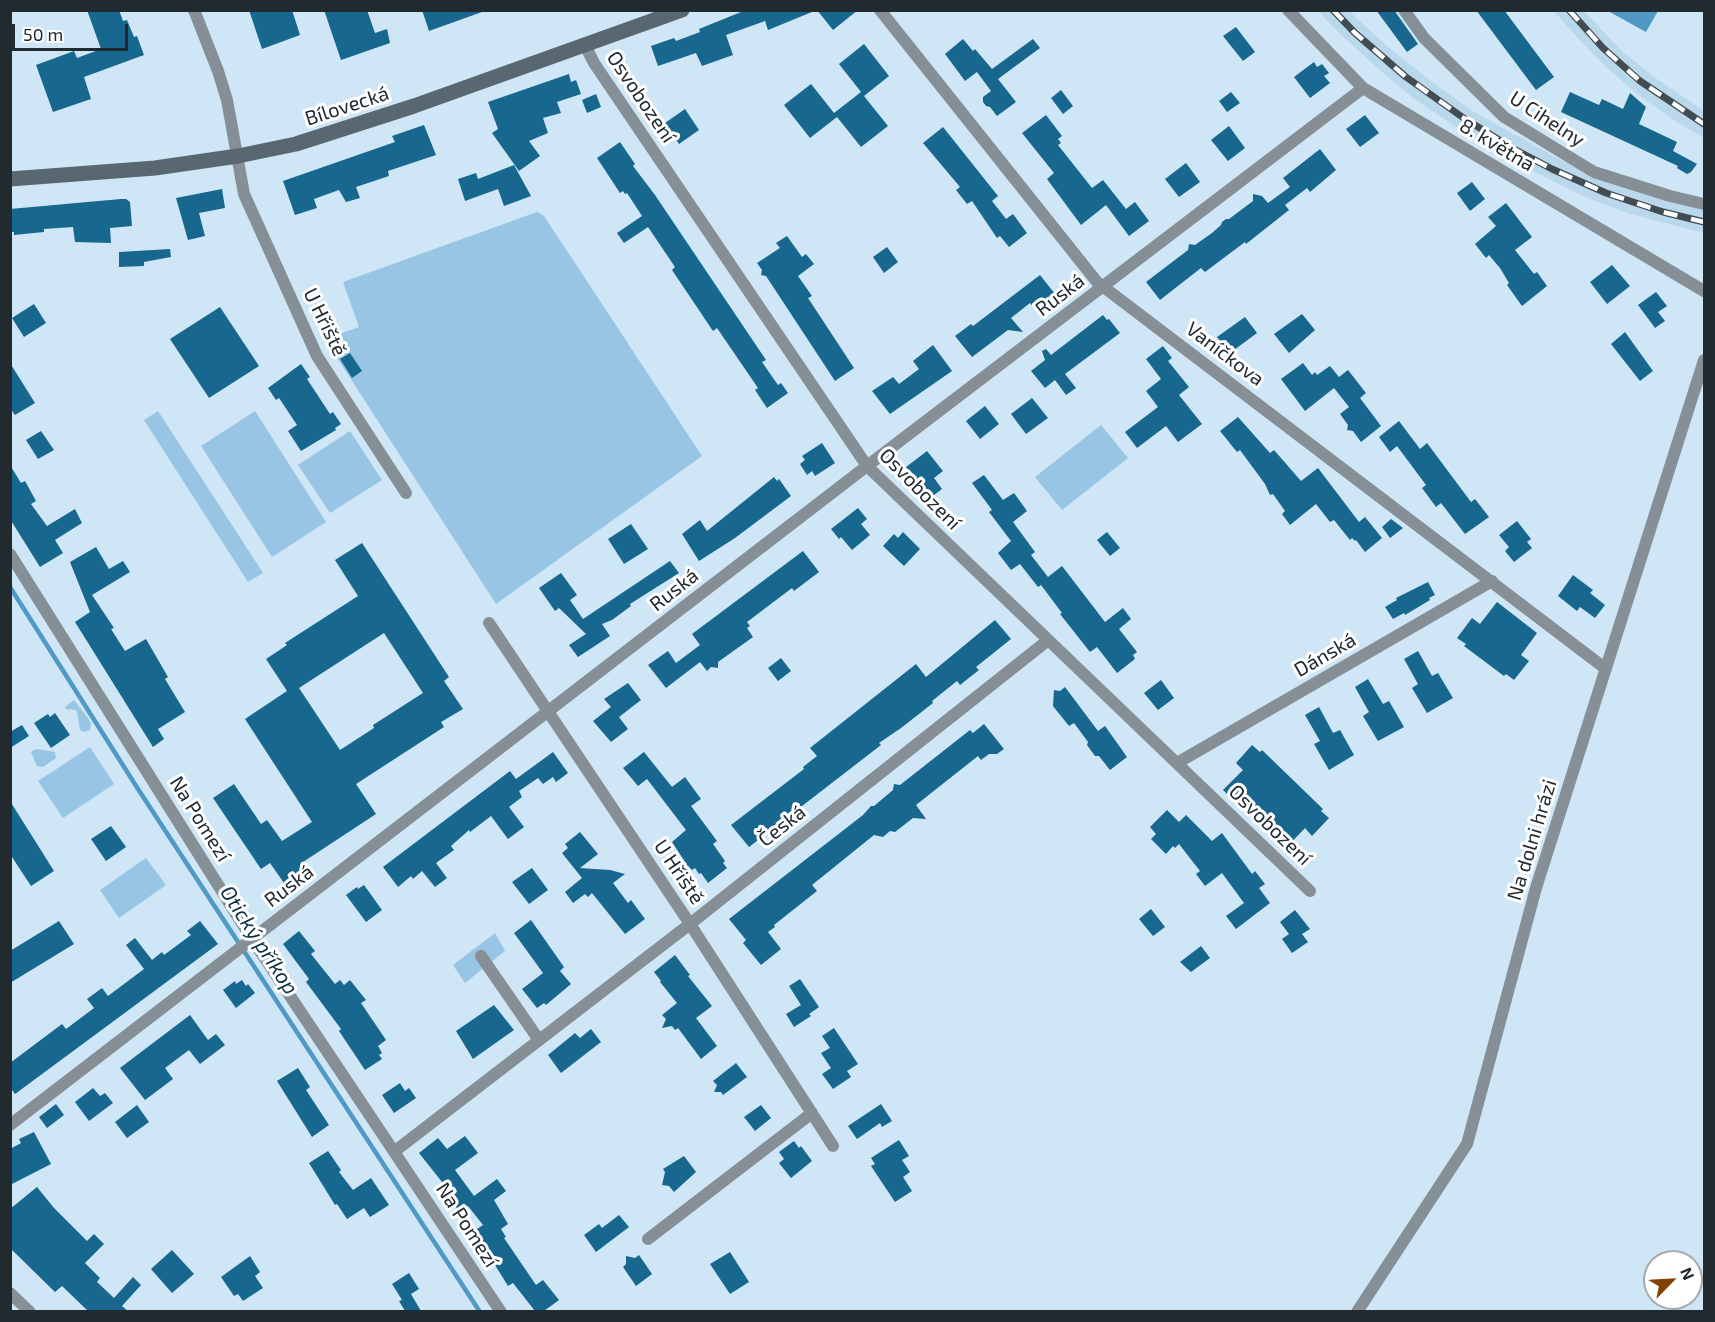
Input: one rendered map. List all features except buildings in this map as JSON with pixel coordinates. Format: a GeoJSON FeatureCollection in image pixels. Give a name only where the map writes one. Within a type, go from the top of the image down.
{"type":"FeatureCollection","features":[{"type":"Feature","properties":{"kind":"main road","name":"Bílovecká"},"geometry":{"type":"LineString","coordinates":[[10,179],[154,168],[238,156],[296,144],[682,10]]}},
{"type":"Feature","properties":{"kind":"street","name":"U Hřiště"},"geometry":{"type":"LineString","coordinates":[[194,10],[227,100],[244,194],[317,356],[406,493]]}},
{"type":"Feature","properties":{"kind":"street","name":"Vaníčkova"},"geometry":{"type":"LineString","coordinates":[[880,10],[1103,287],[1606,669]]}},
{"type":"Feature","properties":{"kind":"street","name":"8. května"},"geometry":{"type":"LineString","coordinates":[[1288,10],[1363,88],[1704,291]]}},
{"type":"Feature","properties":{"kind":"street","name":"U Cihelny"},"geometry":{"type":"LineString","coordinates":[[1404,10],[1424,38],[1504,117],[1594,172],[1670,196],[1704,204]]}},
{"type":"Feature","properties":{"kind":"street","name":"Osvobození"},"geometry":{"type":"LineString","coordinates":[[585,45],[601,73],[867,466],[1310,891]]}},
{"type":"Feature","properties":{"kind":"street","name":"Ruská"},"geometry":{"type":"LineString","coordinates":[[10,1125],[1363,88]]}},
{"type":"Feature","properties":{"kind":"street","name":"Na dolni hrázi"},"geometry":{"type":"LineString","coordinates":[[1357,1311],[1467,1144],[1536,888],[1704,360]]}},
{"type":"Feature","properties":{"kind":"street","name":"Na Pomezí"},"geometry":{"type":"LineString","coordinates":[[10,554],[249,941],[395,1151],[501,1311]]}},
{"type":"Feature","properties":{"kind":"street","name":"Dánská"},"geometry":{"type":"LineString","coordinates":[[1177,763],[1492,581]]}},
{"type":"Feature","properties":{"kind":"street","name":"U Hřiště"},"geometry":{"type":"LineString","coordinates":[[489,623],[690,924],[833,1146]]}},
{"type":"Feature","properties":{"kind":"street","name":"Česká"},"geometry":{"type":"LineString","coordinates":[[395,1151],[690,924],[1047,641]]}},
{"type":"Feature","properties":{"kind":"street"},"geometry":{"type":"LineString","coordinates":[[481,956],[539,1040]]}},
{"type":"Feature","properties":{"kind":"street"},"geometry":{"type":"LineString","coordinates":[[648,1239],[812,1113]]}},
{"type":"Feature","properties":{"kind":"street"},"geometry":{"type":"LineString","coordinates":[[10,1293],[30,1311]]}},
{"type":"Feature","properties":{"kind":"shaded area"},"geometry":{"type":"Polygon","coordinates":[[[1658,10],[1646,32],[1608,11],[1658,10]]]}},
{"type":"Feature","properties":{"kind":"shaded area"},"geometry":{"type":"Polygon","coordinates":[[[1318,11],[1349,11],[1388,47],[1471,110],[1557,158],[1592,174],[1704,209],[1704,233],[1630,214],[1583,196],[1509,159],[1413,98],[1373,64],[1318,11]]]}},
{"type":"Feature","properties":{"kind":"shaded area"},"geometry":{"type":"Polygon","coordinates":[[[1554,11],[1584,11],[1622,51],[1654,77],[1704,111],[1704,138],[1640,96],[1607,68],[1554,11]]]}},
{"type":"Feature","properties":{"kind":"shaded area"},"geometry":{"type":"Polygon","coordinates":[[[537,212],[544,216],[702,456],[496,604],[325,339],[359,327],[343,282],[537,212]]]}},
{"type":"Feature","properties":{"kind":"shaded area"},"geometry":{"type":"Polygon","coordinates":[[[158,411],[263,573],[248,582],[144,420],[158,411]]]}},
{"type":"Feature","properties":{"kind":"shaded area"},"geometry":{"type":"Polygon","coordinates":[[[255,411],[326,522],[272,557],[201,446],[255,411]]]}},
{"type":"Feature","properties":{"kind":"shaded area"},"geometry":{"type":"Polygon","coordinates":[[[1101,425],[1128,458],[1062,510],[1035,477],[1101,425]]]}},
{"type":"Feature","properties":{"kind":"shaded area"},"geometry":{"type":"Polygon","coordinates":[[[350,431],[382,480],[330,513],[298,465],[350,431]]]}},
{"type":"Feature","properties":{"kind":"shaded area"},"geometry":{"type":"Polygon","coordinates":[[[74,700],[88,718],[91,724],[90,730],[84,732],[80,730],[77,711],[67,710],[65,707],[74,700]]]}},
{"type":"Feature","properties":{"kind":"shaded area"},"geometry":{"type":"Polygon","coordinates":[[[90,747],[114,784],[63,818],[38,781],[90,747]]]}},
{"type":"Feature","properties":{"kind":"shaded area"},"geometry":{"type":"Polygon","coordinates":[[[36,749],[55,752],[56,758],[43,767],[37,766],[31,752],[36,749]]]}},
{"type":"Feature","properties":{"kind":"shaded area"},"geometry":{"type":"Polygon","coordinates":[[[146,858],[166,885],[119,918],[100,890],[146,858]]]}},
{"type":"Feature","properties":{"kind":"shaded area"},"geometry":{"type":"Polygon","coordinates":[[[495,933],[505,951],[465,983],[453,965],[495,933]]]}},
{"type":"Feature","properties":{"kind":"waterway","name":"Otický příkop"},"geometry":{"type":"LineString","coordinates":[[10,587],[138,789],[480,1312]]}},
{"type":"Feature","properties":{"kind":"railway"},"geometry":{"type":"LineString","coordinates":[[1333,10],[1355,33],[1406,77],[1465,119],[1514,149],[1606,193],[1663,212],[1704,222]]}},
{"type":"Feature","properties":{"kind":"railway"},"geometry":{"type":"LineString","coordinates":[[1569,10],[1603,48],[1640,81],[1704,124]]}}]}
